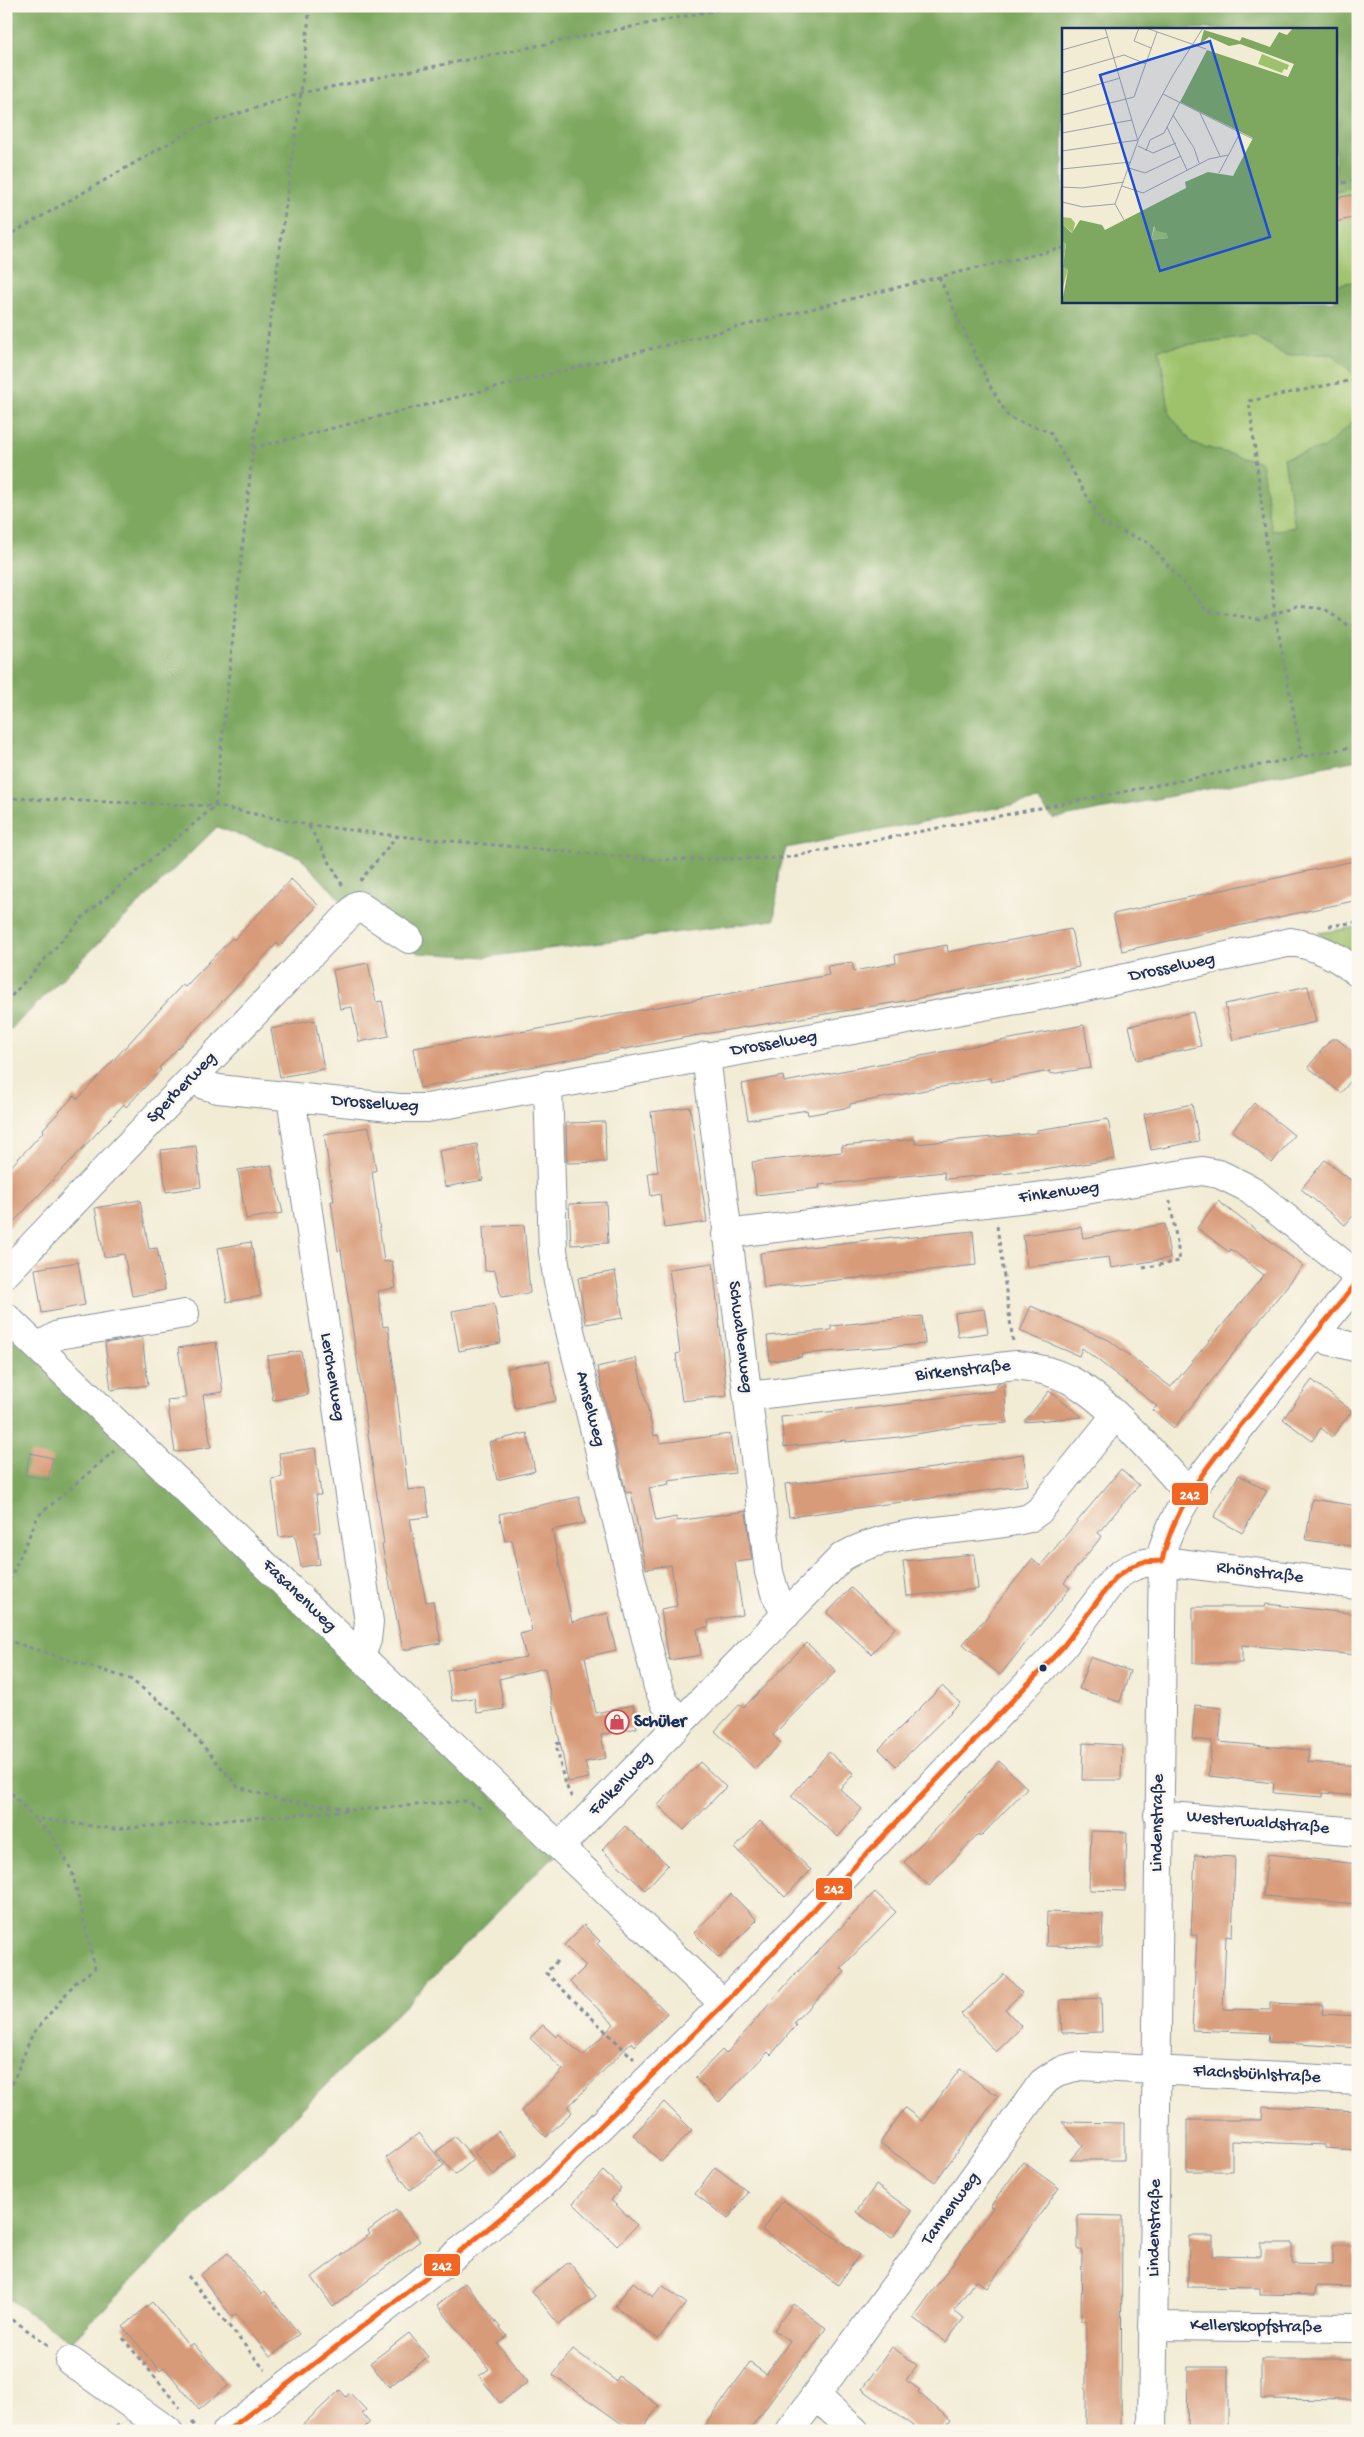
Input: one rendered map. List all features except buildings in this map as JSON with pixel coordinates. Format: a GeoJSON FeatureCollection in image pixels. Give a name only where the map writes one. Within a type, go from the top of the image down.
{"type":"FeatureCollection","features":[{"type":"Feature","properties":{"kind":"street"},"geometry":{"type":"LineString","coordinates":[[353,900],[409,939]]}},
{"type":"Feature","properties":{"kind":"street","name":"Sperberweg"},"geometry":{"type":"LineString","coordinates":[[6,1273],[193,1077],[353,900]]}},
{"type":"Feature","properties":{"kind":"street","name":"Drosselweg"},"geometry":{"type":"LineString","coordinates":[[193,1077],[204,1085],[218,1090],[399,1108],[427,1108],[1071,990],[1291,942],[1314,946],[1355,964]]}},
{"type":"Feature","properties":{"kind":"street","name":"Schwalbenweg"},"geometry":{"type":"LineString","coordinates":[[706,1056],[726,1234],[769,1572],[775,1593],[786,1615]]}},
{"type":"Feature","properties":{"kind":"street","name":"Amselweg"},"geometry":{"type":"LineString","coordinates":[[548,1085],[554,1251],[558,1282],[658,1687],[665,1703],[680,1723]]}},
{"type":"Feature","properties":{"kind":"street","name":"Lerchenweg"},"geometry":{"type":"LineString","coordinates":[[291,1097],[369,1622],[367,1640],[361,1655]]}},
{"type":"Feature","properties":{"kind":"street","name":"Finkenweg"},"geometry":{"type":"LineString","coordinates":[[726,1234],[1061,1194],[1166,1175],[1202,1171],[1219,1174],[1235,1180],[1250,1189],[1358,1276]]}},
{"type":"Feature","properties":{"kind":"street","name":"Lindenstraße"},"geometry":{"type":"LineString","coordinates":[[1152,2431],[1158,1815],[1163,1548],[1168,1531],[1190,1494],[1218,1456],[1358,1281]]}},
{"type":"Feature","properties":{"kind":"street"},"geometry":{"type":"LineString","coordinates":[[38,1347],[58,1335],[185,1314]]}},
{"type":"Feature","properties":{"kind":"street","name":"Fasanenweg"},"geometry":{"type":"LineString","coordinates":[[6,1317],[561,1846]]}},
{"type":"Feature","properties":{"kind":"street"},"geometry":{"type":"LineString","coordinates":[[1316,1333],[1330,1341],[1358,1348]]}},
{"type":"Feature","properties":{"kind":"street","name":"Birkenstraße"},"geometry":{"type":"LineString","coordinates":[[748,1396],[1016,1364],[1051,1372],[1068,1379],[1098,1399],[1190,1494]]}},
{"type":"Feature","properties":{"kind":"street","name":"Falkenweg"},"geometry":{"type":"LineString","coordinates":[[561,1846],[842,1557],[857,1548],[892,1538],[1029,1518],[1039,1511],[1115,1416]]}},
{"type":"Feature","properties":{"kind":"street","name":"Rhönstraße"},"geometry":{"type":"LineString","coordinates":[[227,2431],[473,2241],[541,2185],[724,2004],[1062,1648],[1114,1579],[1132,1566],[1142,1562],[1162,1561],[1358,1585]]}},
{"type":"Feature","properties":{"kind":"street","name":"Westerwaldstraße"},"geometry":{"type":"LineString","coordinates":[[1158,1815],[1358,1832]]}},
{"type":"Feature","properties":{"kind":"street"},"geometry":{"type":"LineString","coordinates":[[561,1846],[724,2004]]}},
{"type":"Feature","properties":{"kind":"street","name":"Tannenweg"},"geometry":{"type":"LineString","coordinates":[[790,2431],[1042,2083],[1065,2068],[1081,2066],[1157,2070]]}},
{"type":"Feature","properties":{"kind":"street","name":"Flachsbühlstraße"},"geometry":{"type":"LineString","coordinates":[[1157,2070],[1358,2081]]}},
{"type":"Feature","properties":{"kind":"street","name":"Kellerskopfstraße"},"geometry":{"type":"LineString","coordinates":[[1153,2326],[1358,2328]]}},
{"type":"Feature","properties":{"kind":"street"},"geometry":{"type":"LineString","coordinates":[[70,2361],[180,2421]]}},
{"type":"Feature","properties":{"kind":"street"},"geometry":{"type":"LineString","coordinates":[[816,2396],[855,2431]]}},
{"type":"Feature","properties":{"kind":"path"},"geometry":{"type":"LineString","coordinates":[[6,1002],[85,915],[215,806],[253,448],[301,93],[310,6]]}},
{"type":"Feature","properties":{"kind":"path"},"geometry":{"type":"LineString","coordinates":[[6,237],[197,127],[301,93],[736,6]]}},
{"type":"Feature","properties":{"kind":"path"},"geometry":{"type":"LineString","coordinates":[[1336,184],[1358,179]]}},
{"type":"Feature","properties":{"kind":"path"},"geometry":{"type":"LineString","coordinates":[[253,448],[939,277],[1062,248]]}},
{"type":"Feature","properties":{"kind":"path"},"geometry":{"type":"LineString","coordinates":[[939,277],[989,384],[1010,418],[1050,432],[1103,524],[1149,543],[1207,611],[1259,619],[1297,606],[1326,610],[1348,626],[1358,626]]}},
{"type":"Feature","properties":{"kind":"path"},"geometry":{"type":"LineString","coordinates":[[1302,757],[1275,614],[1249,401],[1358,379]]}},
{"type":"Feature","properties":{"kind":"path"},"geometry":{"type":"LineString","coordinates":[[6,798],[215,806],[309,825],[397,836],[658,860],[784,858],[1358,746]]}},
{"type":"Feature","properties":{"kind":"path"},"geometry":{"type":"LineString","coordinates":[[309,825],[353,900],[397,836]]}},
{"type":"Feature","properties":{"kind":"path"},"geometry":{"type":"LineString","coordinates":[[1142,1268],[1180,1261],[1166,1175]]}},
{"type":"Feature","properties":{"kind":"path"},"geometry":{"type":"LineString","coordinates":[[993,1202],[1016,1364]]}},
{"type":"Feature","properties":{"kind":"path"},"geometry":{"type":"LineString","coordinates":[[6,1588],[38,1516],[132,1436]]}},
{"type":"Feature","properties":{"kind":"path"},"geometry":{"type":"LineString","coordinates":[[6,1640],[130,1680],[175,1714],[238,1787],[281,1800],[359,1810]]}},
{"type":"Feature","properties":{"kind":"path"},"geometry":{"type":"LineString","coordinates":[[560,1744],[556,1744],[564,1781],[586,1820]]}},
{"type":"Feature","properties":{"kind":"path"},"geometry":{"type":"LineString","coordinates":[[6,1787],[52,1835],[72,1872],[96,1968],[75,1983],[32,2035],[6,2099]]}},
{"type":"Feature","properties":{"kind":"path"},"geometry":{"type":"LineString","coordinates":[[34,1818],[113,1829],[466,1801],[490,1813]]}},
{"type":"Feature","properties":{"kind":"path"},"geometry":{"type":"LineString","coordinates":[[558,1961],[546,1973],[652,2076]]}},
{"type":"Feature","properties":{"kind":"path"},"geometry":{"type":"LineString","coordinates":[[188,2276],[281,2390]]}},
{"type":"Feature","properties":{"kind":"path"},"geometry":{"type":"LineString","coordinates":[[6,2316],[70,2361]]}},
{"type":"Feature","properties":{"kind":"path"},"geometry":{"type":"LineString","coordinates":[[123,2338],[180,2421],[200,2431]]}},
{"type":"Feature","properties":{"kind":"green space"},"geometry":{"type":"Polygon","coordinates":[[[6,6],[1358,6],[1358,187],[1336,192],[1336,28],[1062,28],[1062,302],[1336,302],[1336,285],[1358,281],[1358,378],[1332,354],[1285,355],[1254,335],[1159,349],[1170,415],[1193,444],[1261,462],[1272,531],[1295,527],[1284,458],[1324,448],[1354,421],[1358,391],[1358,760],[1053,819],[1038,800],[786,848],[780,869],[774,920],[486,957],[418,953],[346,906],[300,857],[217,827],[6,1034],[6,6]]]}},
{"type":"Feature","properties":{"kind":"green space"},"geometry":{"type":"Polygon","coordinates":[[[1358,187],[1358,281],[1336,285],[1336,192],[1358,187]]]}},
{"type":"Feature","properties":{"kind":"green space"},"geometry":{"type":"Polygon","coordinates":[[[1254,335],[1285,355],[1332,354],[1358,378],[1354,421],[1324,449],[1284,458],[1295,527],[1272,531],[1261,462],[1193,444],[1170,415],[1159,349],[1254,335]]]}},
{"type":"Feature","properties":{"kind":"green space"},"geometry":{"type":"Polygon","coordinates":[[[1358,927],[1358,939],[1347,954],[1318,933],[1358,927]]]}},
{"type":"Feature","properties":{"kind":"green space"},"geometry":{"type":"Polygon","coordinates":[[[6,1330],[554,1855],[71,2342],[6,2297],[6,1330]]]}},
{"type":"Feature","properties":{"kind":"transit line","name":"242"},"geometry":{"type":"LineString","coordinates":[[227,2431],[473,2241],[541,2185],[724,2004],[1062,1648],[1114,1579],[1132,1566],[1143,1562],[1162,1561],[1168,1538],[1177,1517],[1201,1477],[1229,1439],[1358,1281]]}},
{"type":"Feature","properties":{"kind":"place","name":"Schüler"},"geometry":{"type":"Point","coordinates":[617,1722]}}]}
